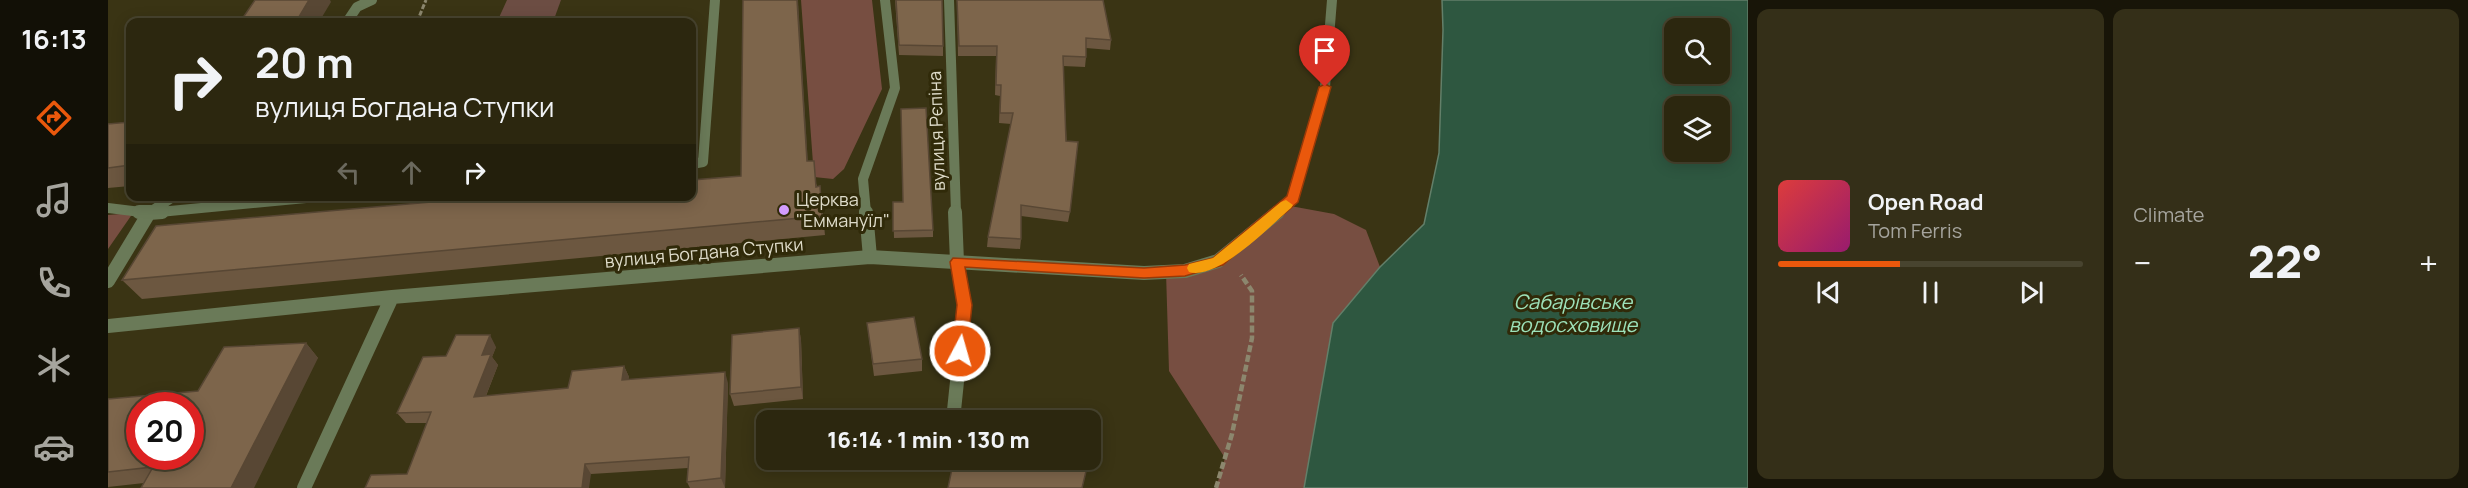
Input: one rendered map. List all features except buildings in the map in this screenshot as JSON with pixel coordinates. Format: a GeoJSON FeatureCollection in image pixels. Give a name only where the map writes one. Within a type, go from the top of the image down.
{"type":"FeatureCollection","features":[{"type":"Feature","properties":{"kind":"street"},"geometry":{"type":"LineString","coordinates":[[350,18],[357,7],[372,0]]}},
{"type":"Feature","properties":{"kind":"street"},"geometry":{"type":"LineString","coordinates":[[696,163],[703,162],[715,0]]}},
{"type":"Feature","properties":{"kind":"street"},"geometry":{"type":"LineString","coordinates":[[870,257],[863,179],[896,88],[885,0]]}},
{"type":"Feature","properties":{"kind":"street","name":"вулиця Рєпіна"},"geometry":{"type":"LineString","coordinates":[[949,0],[957,262],[965,305],[954,410]]}},
{"type":"Feature","properties":{"kind":"street","name":"вулиця Богдана Ступки"},"geometry":{"type":"LineString","coordinates":[[108,326],[392,297],[870,257],[1144,273],[1185,271],[1218,261],[1293,199],[1325,87],[1332,0]]}},
{"type":"Feature","properties":{"kind":"street"},"geometry":{"type":"LineString","coordinates":[[108,281],[149,213],[167,201]]}},
{"type":"Feature","properties":{"kind":"street"},"geometry":{"type":"LineString","coordinates":[[108,208],[149,213],[275,201]]}},
{"type":"Feature","properties":{"kind":"street"},"geometry":{"type":"LineString","coordinates":[[304,488],[392,297]]}},
{"type":"Feature","properties":{"kind":"path"},"geometry":{"type":"LineString","coordinates":[[419,18],[426,0]]}},
{"type":"Feature","properties":{"kind":"path"},"geometry":{"type":"LineString","coordinates":[[1216,488],[1232,434],[1252,338],[1252,291],[1226,255]]}},
{"type":"Feature","properties":{"kind":"shaded area"},"geometry":{"type":"Polygon","coordinates":[[[507,0],[561,0],[554,18],[499,18],[507,0]]]}},
{"type":"Feature","properties":{"kind":"shaded area"},"geometry":{"type":"Polygon","coordinates":[[[801,0],[872,0],[882,89],[844,169],[833,179],[814,177],[801,0]]]}},
{"type":"Feature","properties":{"kind":"shaded area"},"geometry":{"type":"Polygon","coordinates":[[[1285,205],[1334,214],[1366,230],[1380,267],[1333,323],[1304,488],[1216,488],[1225,458],[1169,371],[1166,272],[1218,261],[1285,205]]]}},
{"type":"Feature","properties":{"kind":"shaded area"},"geometry":{"type":"Polygon","coordinates":[[[133,213],[108,249],[108,215],[133,213]]]}},
{"type":"Feature","properties":{"kind":"water","name":"Сабарівське водосховище"},"geometry":{"type":"Polygon","coordinates":[[[1442,0],[1748,0],[1748,488],[1304,488],[1333,323],[1380,267],[1424,224],[1439,153],[1442,0]]]}},
{"type":"Feature","properties":{"kind":"slow traffic"},"geometry":{"type":"LineString","coordinates":[[1194,268],[1218,261],[1286,205]]}},
{"type":"Feature","properties":{"kind":"place","name":"Церква \"Еммануїл\""},"geometry":{"type":"Point","coordinates":[784,210]}},
{"type":"Feature","properties":{"kind":"route"},"geometry":{"type":"LineString","coordinates":[[960,351],[965,305],[957,262],[1144,273],[1185,271],[1218,261],[1293,199],[1325,87]]}}]}
